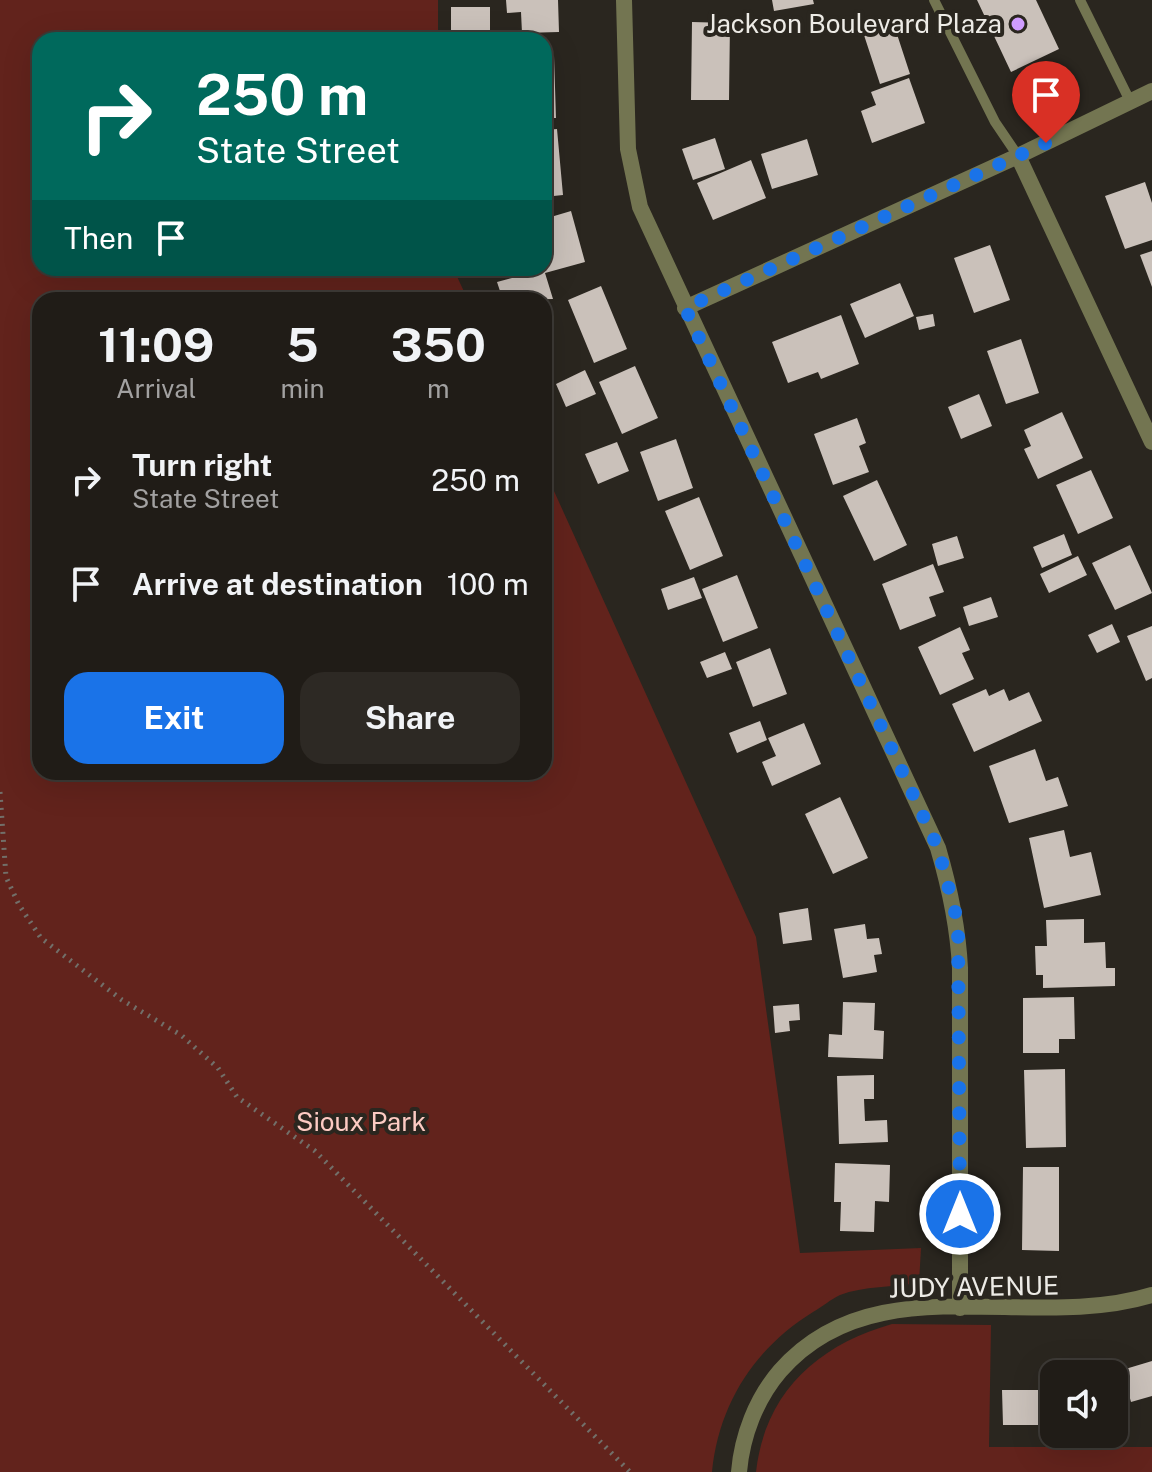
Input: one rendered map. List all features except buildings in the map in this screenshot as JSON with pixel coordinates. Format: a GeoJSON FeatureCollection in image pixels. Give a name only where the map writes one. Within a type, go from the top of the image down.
{"type":"FeatureCollection","features":[{"type":"Feature","properties":{"kind":"street"},"geometry":{"type":"LineString","coordinates":[[624,0],[628,149],[640,207],[938,848],[951,890],[958,923],[960,968],[960,1308]]}},
{"type":"Feature","properties":{"kind":"street"},"geometry":{"type":"LineString","coordinates":[[685,308],[1018,156],[1152,91]]}},
{"type":"Feature","properties":{"kind":"street"},"geometry":{"type":"LineString","coordinates":[[1018,156],[1152,442]]}},
{"type":"Feature","properties":{"kind":"street","name":"JUDY AVENUE"},"geometry":{"type":"LineString","coordinates":[[739,1472],[757,1406],[772,1381],[813,1341],[837,1326],[879,1312],[960,1308],[1074,1309],[1104,1307],[1152,1295]]}},
{"type":"Feature","properties":{"kind":"lane"},"geometry":{"type":"LineString","coordinates":[[934,0],[995,122],[1018,156]]}},
{"type":"Feature","properties":{"kind":"lane"},"geometry":{"type":"LineString","coordinates":[[1080,0],[1130,101]]}},
{"type":"Feature","properties":{"kind":"path"},"geometry":{"type":"LineString","coordinates":[[0,792],[6,877],[19,905],[41,938],[122,1000],[181,1035],[218,1068],[237,1097],[315,1151],[630,1472]]}},
{"type":"Feature","properties":{"kind":"green space","name":"Sioux Park"},"geometry":{"type":"Polygon","coordinates":[[[0,0],[438,0],[438,32],[32,32],[32,276],[457,276],[464,292],[32,292],[32,780],[552,780],[552,487],[756,937],[800,1253],[921,1248],[919,1283],[869,1288],[840,1295],[792,1326],[774,1342],[757,1360],[732,1401],[716,1447],[712,1472],[0,1472],[0,0]]]}},
{"type":"Feature","properties":{"kind":"green space"},"geometry":{"type":"Polygon","coordinates":[[[892,1324],[991,1325],[989,1447],[1152,1447],[1152,1472],[756,1472],[761,1444],[783,1396],[819,1359],[865,1333],[892,1324]]]}},
{"type":"Feature","properties":{"kind":"place","name":"Jackson Boulevard Plaza"},"geometry":{"type":"Point","coordinates":[1018,24]}},
{"type":"Feature","properties":{"kind":"route"},"geometry":{"type":"LineString","coordinates":[[960,1214],[960,968],[958,923],[951,890],[938,848],[685,308],[1046,143]]}}]}
